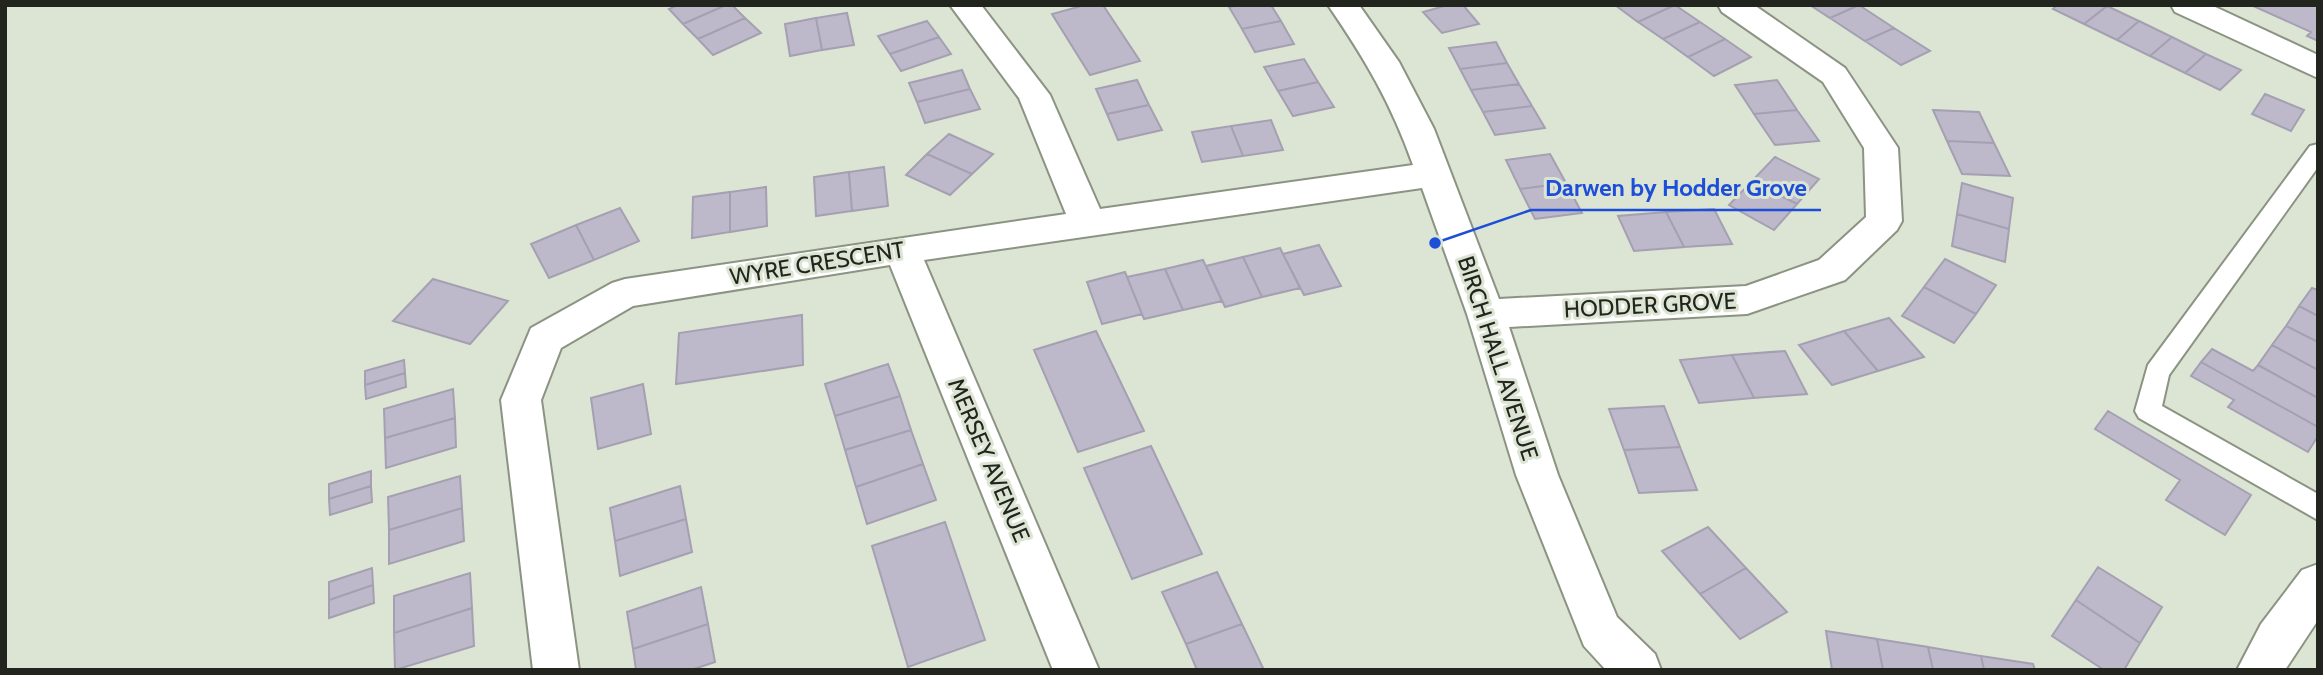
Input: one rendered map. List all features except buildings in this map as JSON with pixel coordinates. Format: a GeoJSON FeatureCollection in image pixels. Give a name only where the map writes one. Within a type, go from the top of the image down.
{"type":"FeatureCollection","features":[{"type":"Feature","properties":{"kind":"street"},"geometry":{"type":"LineString","coordinates":[[965,5],[1034,96],[1088,223]]}},
{"type":"Feature","properties":{"kind":"street","name":"BIRCH HALL AVENUE"},"geometry":{"type":"LineString","coordinates":[[1343,5],[1383,62],[1417,129],[1486,314],[1537,475],[1600,631],[1638,670]]}},
{"type":"Feature","properties":{"kind":"street","name":"HODDER GROVE"},"geometry":{"type":"LineString","coordinates":[[1486,314],[1747,300],[1832,270],[1884,221],[1881,148],[1834,75],[1733,5]]}},
{"type":"Feature","properties":{"kind":"street"},"geometry":{"type":"LineString","coordinates":[[2186,5],[2318,68]]}},
{"type":"Feature","properties":{"kind":"street","name":"WYRE CRESCENT"},"geometry":{"type":"LineString","coordinates":[[556,670],[521,400],[545,339],[625,293],[902,250],[1435,174]]}},
{"type":"Feature","properties":{"kind":"street","name":"MERSEY AVENUE"},"geometry":{"type":"LineString","coordinates":[[902,250],[1076,670]]}},
{"type":"Feature","properties":{"kind":"street"},"geometry":{"type":"LineString","coordinates":[[2266,662],[2318,584]]}},
{"type":"Feature","properties":{"kind":"lane"},"geometry":{"type":"LineString","coordinates":[[2318,151],[2157,372],[2148,411],[2318,508]]}},
{"type":"Feature","properties":{"kind":"place","name":"Darwen by Hodder Grove"},"geometry":{"type":"Point","coordinates":[1435,243]}}]}
